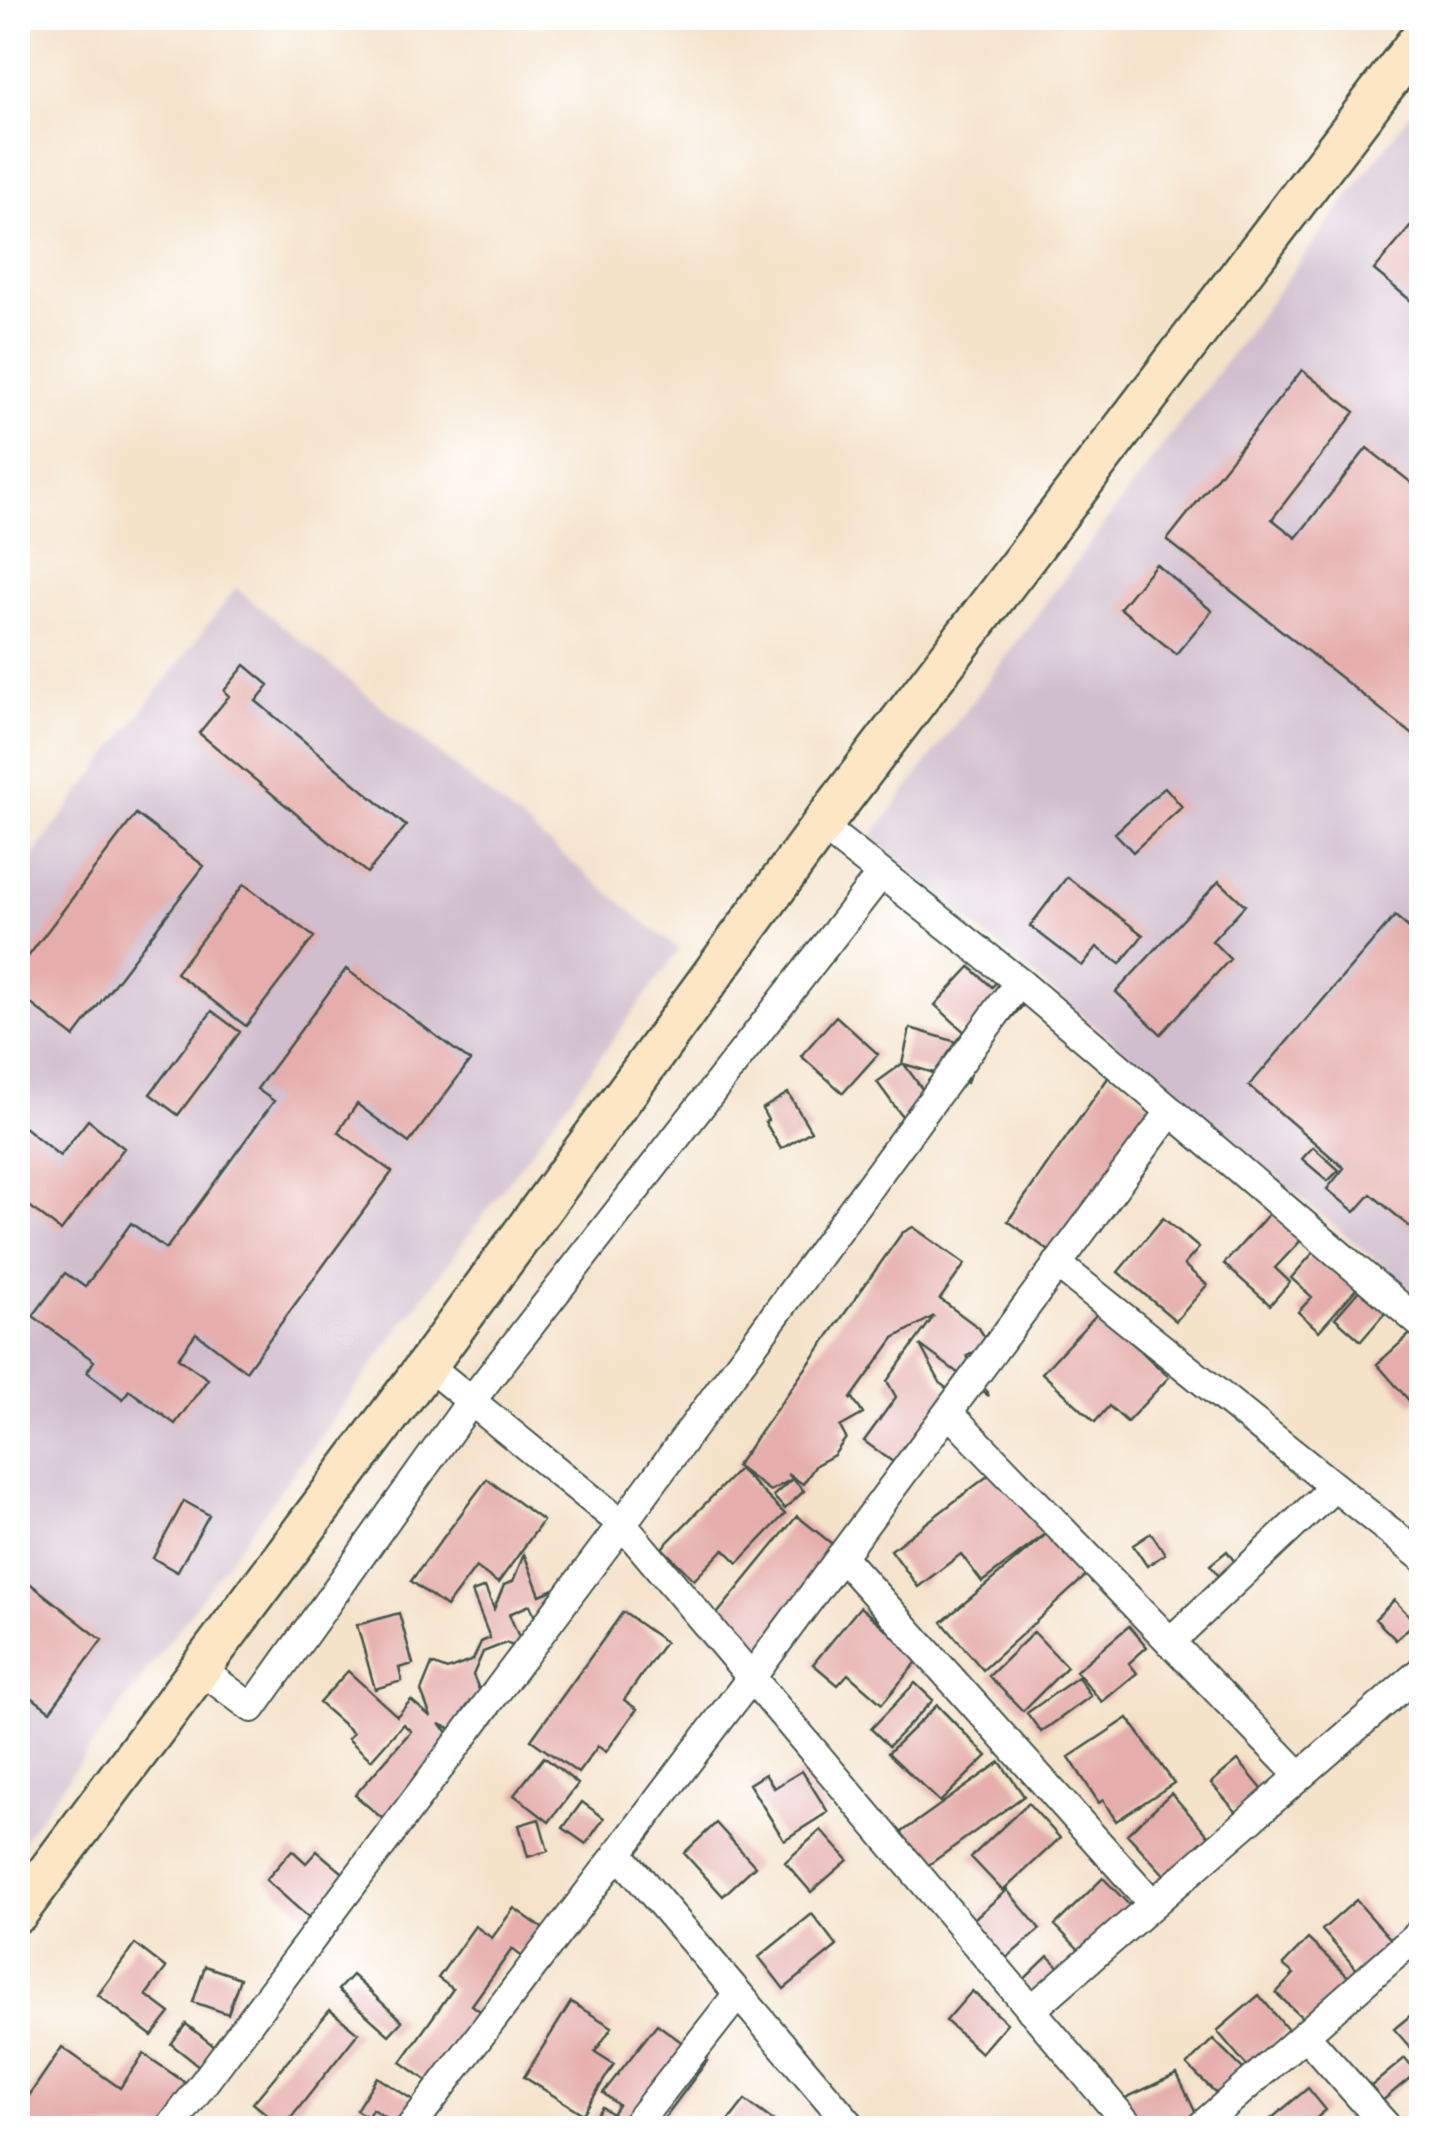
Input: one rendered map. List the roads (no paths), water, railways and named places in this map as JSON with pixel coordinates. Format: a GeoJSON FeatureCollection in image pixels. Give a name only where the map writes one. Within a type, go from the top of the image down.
{"type":"FeatureCollection","features":[{"type":"Feature","properties":{"kind":"main road"},"geometry":{"type":"LineString","coordinates":[[18,1912],[427,1365],[822,826],[1422,36]]}},
{"type":"Feature","properties":{"kind":"street"},"geometry":{"type":"LineString","coordinates":[[822,826],[1018,982],[1422,1325]]}},
{"type":"Feature","properties":{"kind":"street"},"geometry":{"type":"LineString","coordinates":[[200,1670],[252,1708],[471,1401],[881,874]]}},
{"type":"Feature","properties":{"kind":"street"},"geometry":{"type":"LineString","coordinates":[[170,2128],[622,1524],[1018,982]]}},
{"type":"Feature","properties":{"kind":"street"},"geometry":{"type":"LineString","coordinates":[[410,2128],[1170,1111]]}},
{"type":"Feature","properties":{"kind":"street"},"geometry":{"type":"LineString","coordinates":[[1057,1264],[1422,1557]]}},
{"type":"Feature","properties":{"kind":"street"},"geometry":{"type":"LineString","coordinates":[[427,1365],[622,1524],[1132,2128]]}},
{"type":"Feature","properties":{"kind":"street"},"geometry":{"type":"LineString","coordinates":[[948,1412],[1300,1776]]}},
{"type":"Feature","properties":{"kind":"street"},"geometry":{"type":"LineString","coordinates":[[1170,1642],[1334,1487]]}},
{"type":"Feature","properties":{"kind":"street"},"geometry":{"type":"LineString","coordinates":[[841,1556],[1153,1904]]}},
{"type":"Feature","properties":{"kind":"street"},"geometry":{"type":"LineString","coordinates":[[1031,2010],[1422,1670]]}},
{"type":"Feature","properties":{"kind":"street"},"geometry":{"type":"LineString","coordinates":[[618,1853],[853,2128]]}},
{"type":"Feature","properties":{"kind":"street"},"geometry":{"type":"LineString","coordinates":[[1199,2128],[1422,1931]]}},
{"type":"Feature","properties":{"kind":"street"},"geometry":{"type":"LineString","coordinates":[[633,2128],[738,1994]]}},
{"type":"Feature","properties":{"kind":"street"},"geometry":{"type":"LineString","coordinates":[[1306,2036],[1388,2128]]}}]}
